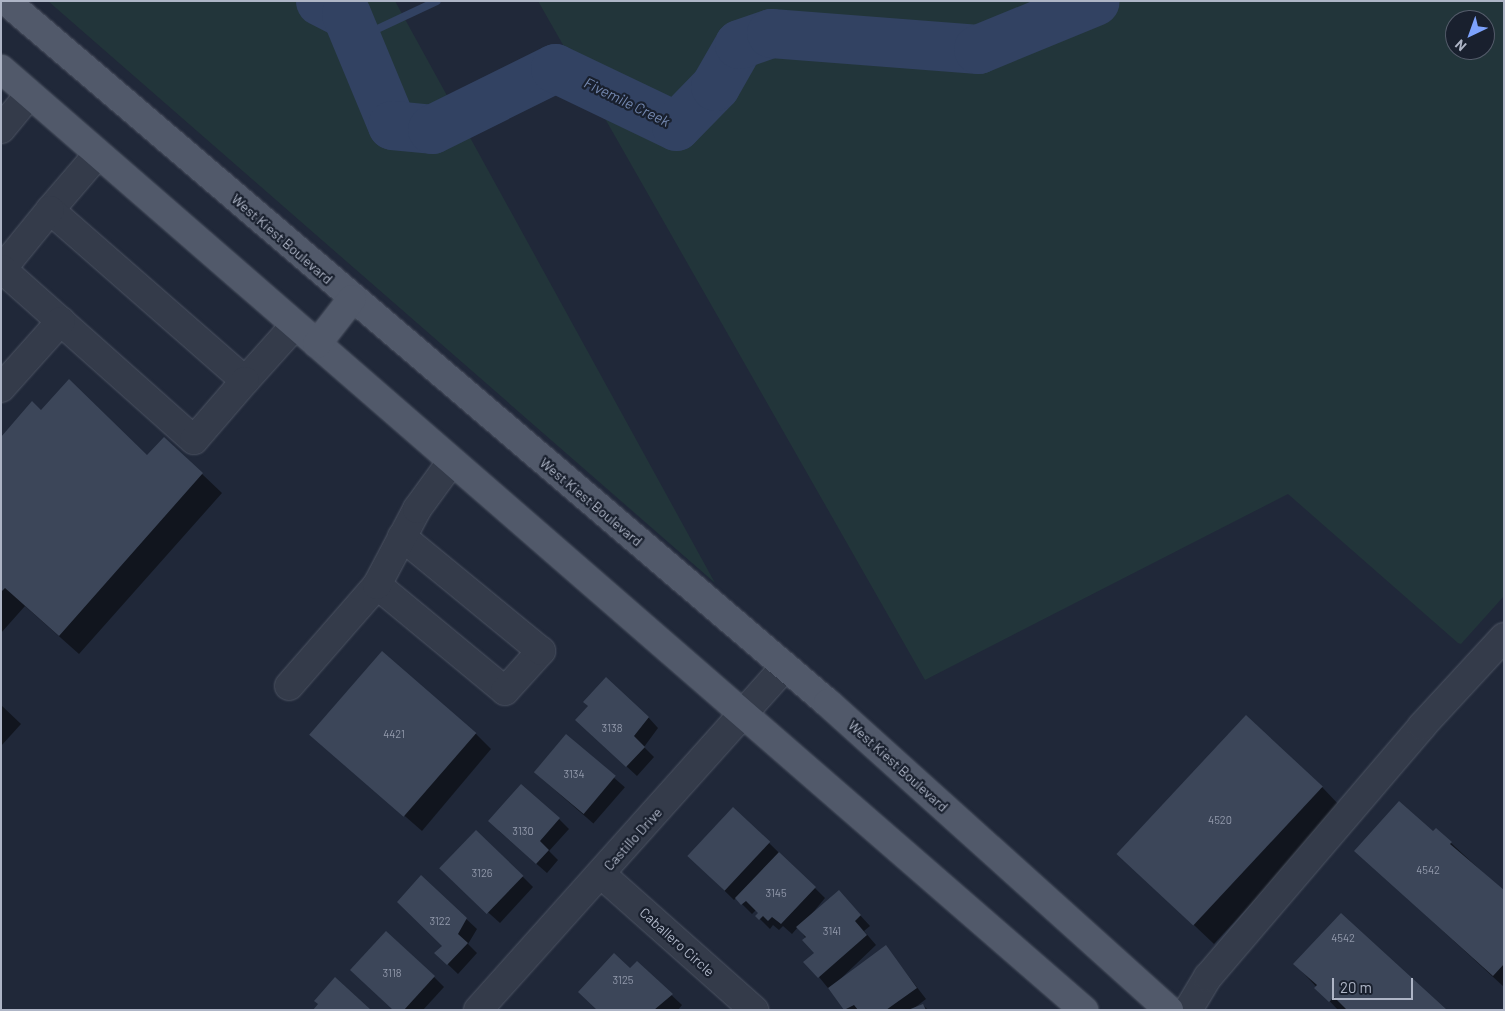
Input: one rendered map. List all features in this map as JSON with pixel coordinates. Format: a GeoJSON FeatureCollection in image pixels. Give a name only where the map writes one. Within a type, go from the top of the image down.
{"type":"FeatureCollection","features":[{"type":"Feature","properties":{"kind":"main road","name":"West Kiest Boulevard"},"geometry":{"type":"LineString","coordinates":[[6,1],[352,299],[785,667],[1169,1010]]}},
{"type":"Feature","properties":{"kind":"main road"},"geometry":{"type":"LineString","coordinates":[[1,69],[1084,1010]]}},
{"type":"Feature","properties":{"kind":"main road"},"geometry":{"type":"LineString","coordinates":[[317,344],[352,299]]}},
{"type":"Feature","properties":{"kind":"street"},"geometry":{"type":"LineString","coordinates":[[1,129],[30,94]]}},
{"type":"Feature","properties":{"kind":"street"},"geometry":{"type":"LineString","coordinates":[[1,143],[1,148]]}},
{"type":"Feature","properties":{"kind":"street"},"geometry":{"type":"LineString","coordinates":[[98,154],[2,269],[194,440],[295,325]]}},
{"type":"Feature","properties":{"kind":"street"},"geometry":{"type":"LineString","coordinates":[[50,210],[245,381]]}},
{"type":"Feature","properties":{"kind":"street"},"geometry":{"type":"LineString","coordinates":[[1,388],[60,320]]}},
{"type":"Feature","properties":{"kind":"street"},"geometry":{"type":"LineString","coordinates":[[289,686],[378,585],[417,509],[452,461]]}},
{"type":"Feature","properties":{"kind":"street"},"geometry":{"type":"LineString","coordinates":[[378,585],[505,691],[540,651],[402,537]]}},
{"type":"Feature","properties":{"kind":"street"},"geometry":{"type":"LineString","coordinates":[[1188,1010],[1208,977],[1422,726],[1504,637]]}},
{"type":"Feature","properties":{"kind":"street","name":"Castillo Drive"},"geometry":{"type":"LineString","coordinates":[[478,1010],[744,716],[785,667]]}},
{"type":"Feature","properties":{"kind":"street","name":"Caballero Circle"},"geometry":{"type":"LineString","coordinates":[[601,874],[754,1010]]}},
{"type":"Feature","properties":{"kind":"green space"},"geometry":{"type":"Polygon","coordinates":[[[48,1],[395,1],[715,583],[48,1]]]}},
{"type":"Feature","properties":{"kind":"green space"},"geometry":{"type":"Polygon","coordinates":[[[538,1],[1504,1],[1504,596],[1461,644],[1458,643],[1288,494],[925,680],[538,1]]]}},
{"type":"Feature","properties":{"kind":"building"},"geometry":{"type":"Polygon","coordinates":[[[69,379],[147,455],[164,437],[203,473],[59,636],[5,588],[1,592],[1,437],[32,401],[41,410],[69,379]]]}},
{"type":"Feature","properties":{"kind":"building"},"geometry":{"type":"Polygon","coordinates":[[[382,651],[476,733],[404,817],[309,735],[382,651]]]}},
{"type":"Feature","properties":{"kind":"building"},"geometry":{"type":"Polygon","coordinates":[[[606,677],[649,717],[634,736],[645,747],[626,767],[575,720],[588,706],[583,702],[606,677]]]}},
{"type":"Feature","properties":{"kind":"building"},"geometry":{"type":"Polygon","coordinates":[[[1246,715],[1323,787],[1193,926],[1116,854],[1246,715]]]}},
{"type":"Feature","properties":{"kind":"building"},"geometry":{"type":"Polygon","coordinates":[[[566,734],[616,776],[584,814],[534,772],[566,734]]]}},
{"type":"Feature","properties":{"kind":"building"},"geometry":{"type":"Polygon","coordinates":[[[521,784],[560,818],[540,841],[549,850],[536,864],[488,821],[521,784]]]}},
{"type":"Feature","properties":{"kind":"building"},"geometry":{"type":"Polygon","coordinates":[[[1399,801],[1433,831],[1436,828],[1452,842],[1450,844],[1504,890],[1504,964],[1493,976],[1354,851],[1399,801]]]}},
{"type":"Feature","properties":{"kind":"building"},"geometry":{"type":"Polygon","coordinates":[[[733,807],[770,842],[725,891],[687,856],[733,807]]]}},
{"type":"Feature","properties":{"kind":"building"},"geometry":{"type":"Polygon","coordinates":[[[476,830],[523,876],[487,914],[439,868],[476,830]]]}},
{"type":"Feature","properties":{"kind":"building"},"geometry":{"type":"Polygon","coordinates":[[[779,852],[816,887],[781,924],[772,917],[768,921],[763,916],[759,920],[755,916],[758,913],[746,901],[741,905],[735,898],[779,852]]]}},
{"type":"Feature","properties":{"kind":"building"},"geometry":{"type":"Polygon","coordinates":[[[421,875],[467,918],[458,934],[468,943],[447,965],[434,953],[442,946],[397,902],[421,875]]]}},
{"type":"Feature","properties":{"kind":"building"},"geometry":{"type":"Polygon","coordinates":[[[839,890],[861,915],[855,921],[867,935],[818,978],[803,962],[814,953],[802,940],[806,937],[796,927],[839,890]]]}},
{"type":"Feature","properties":{"kind":"building"},"geometry":{"type":"Polygon","coordinates":[[[1341,913],[1447,1010],[1347,1010],[1334,997],[1329,1002],[1314,988],[1317,985],[1293,964],[1341,913]]]}},
{"type":"Feature","properties":{"kind":"building"},"geometry":{"type":"Polygon","coordinates":[[[386,931],[435,976],[404,1010],[393,1010],[350,970],[386,931]]]}},
{"type":"Feature","properties":{"kind":"building"},"geometry":{"type":"Polygon","coordinates":[[[886,945],[917,988],[886,1010],[858,1010],[854,1005],[844,1010],[828,988],[886,945]]]}},
{"type":"Feature","properties":{"kind":"building"},"geometry":{"type":"Polygon","coordinates":[[[614,953],[630,968],[637,961],[673,994],[654,1010],[597,1010],[578,992],[614,953]]]}},
{"type":"Feature","properties":{"kind":"building"},"geometry":{"type":"Polygon","coordinates":[[[335,977],[371,1010],[313,1010],[318,1004],[314,1001],[335,977]]]}},
{"type":"Feature","properties":{"kind":"building"},"geometry":{"type":"Polygon","coordinates":[[[923,1004],[926,1010],[908,1010],[923,1004]]]}},
{"type":"Feature","properties":{"kind":"waterway","name":"Fivemile Creek"},"geometry":{"type":"LineString","coordinates":[[320,1],[346,14],[392,125],[432,129],[555,68],[676,126],[715,86],[739,44],[771,33],[978,49],[1095,1]]}},
{"type":"Feature","properties":{"kind":"waterway"},"geometry":{"type":"LineString","coordinates":[[356,39],[437,1]]}}]}
